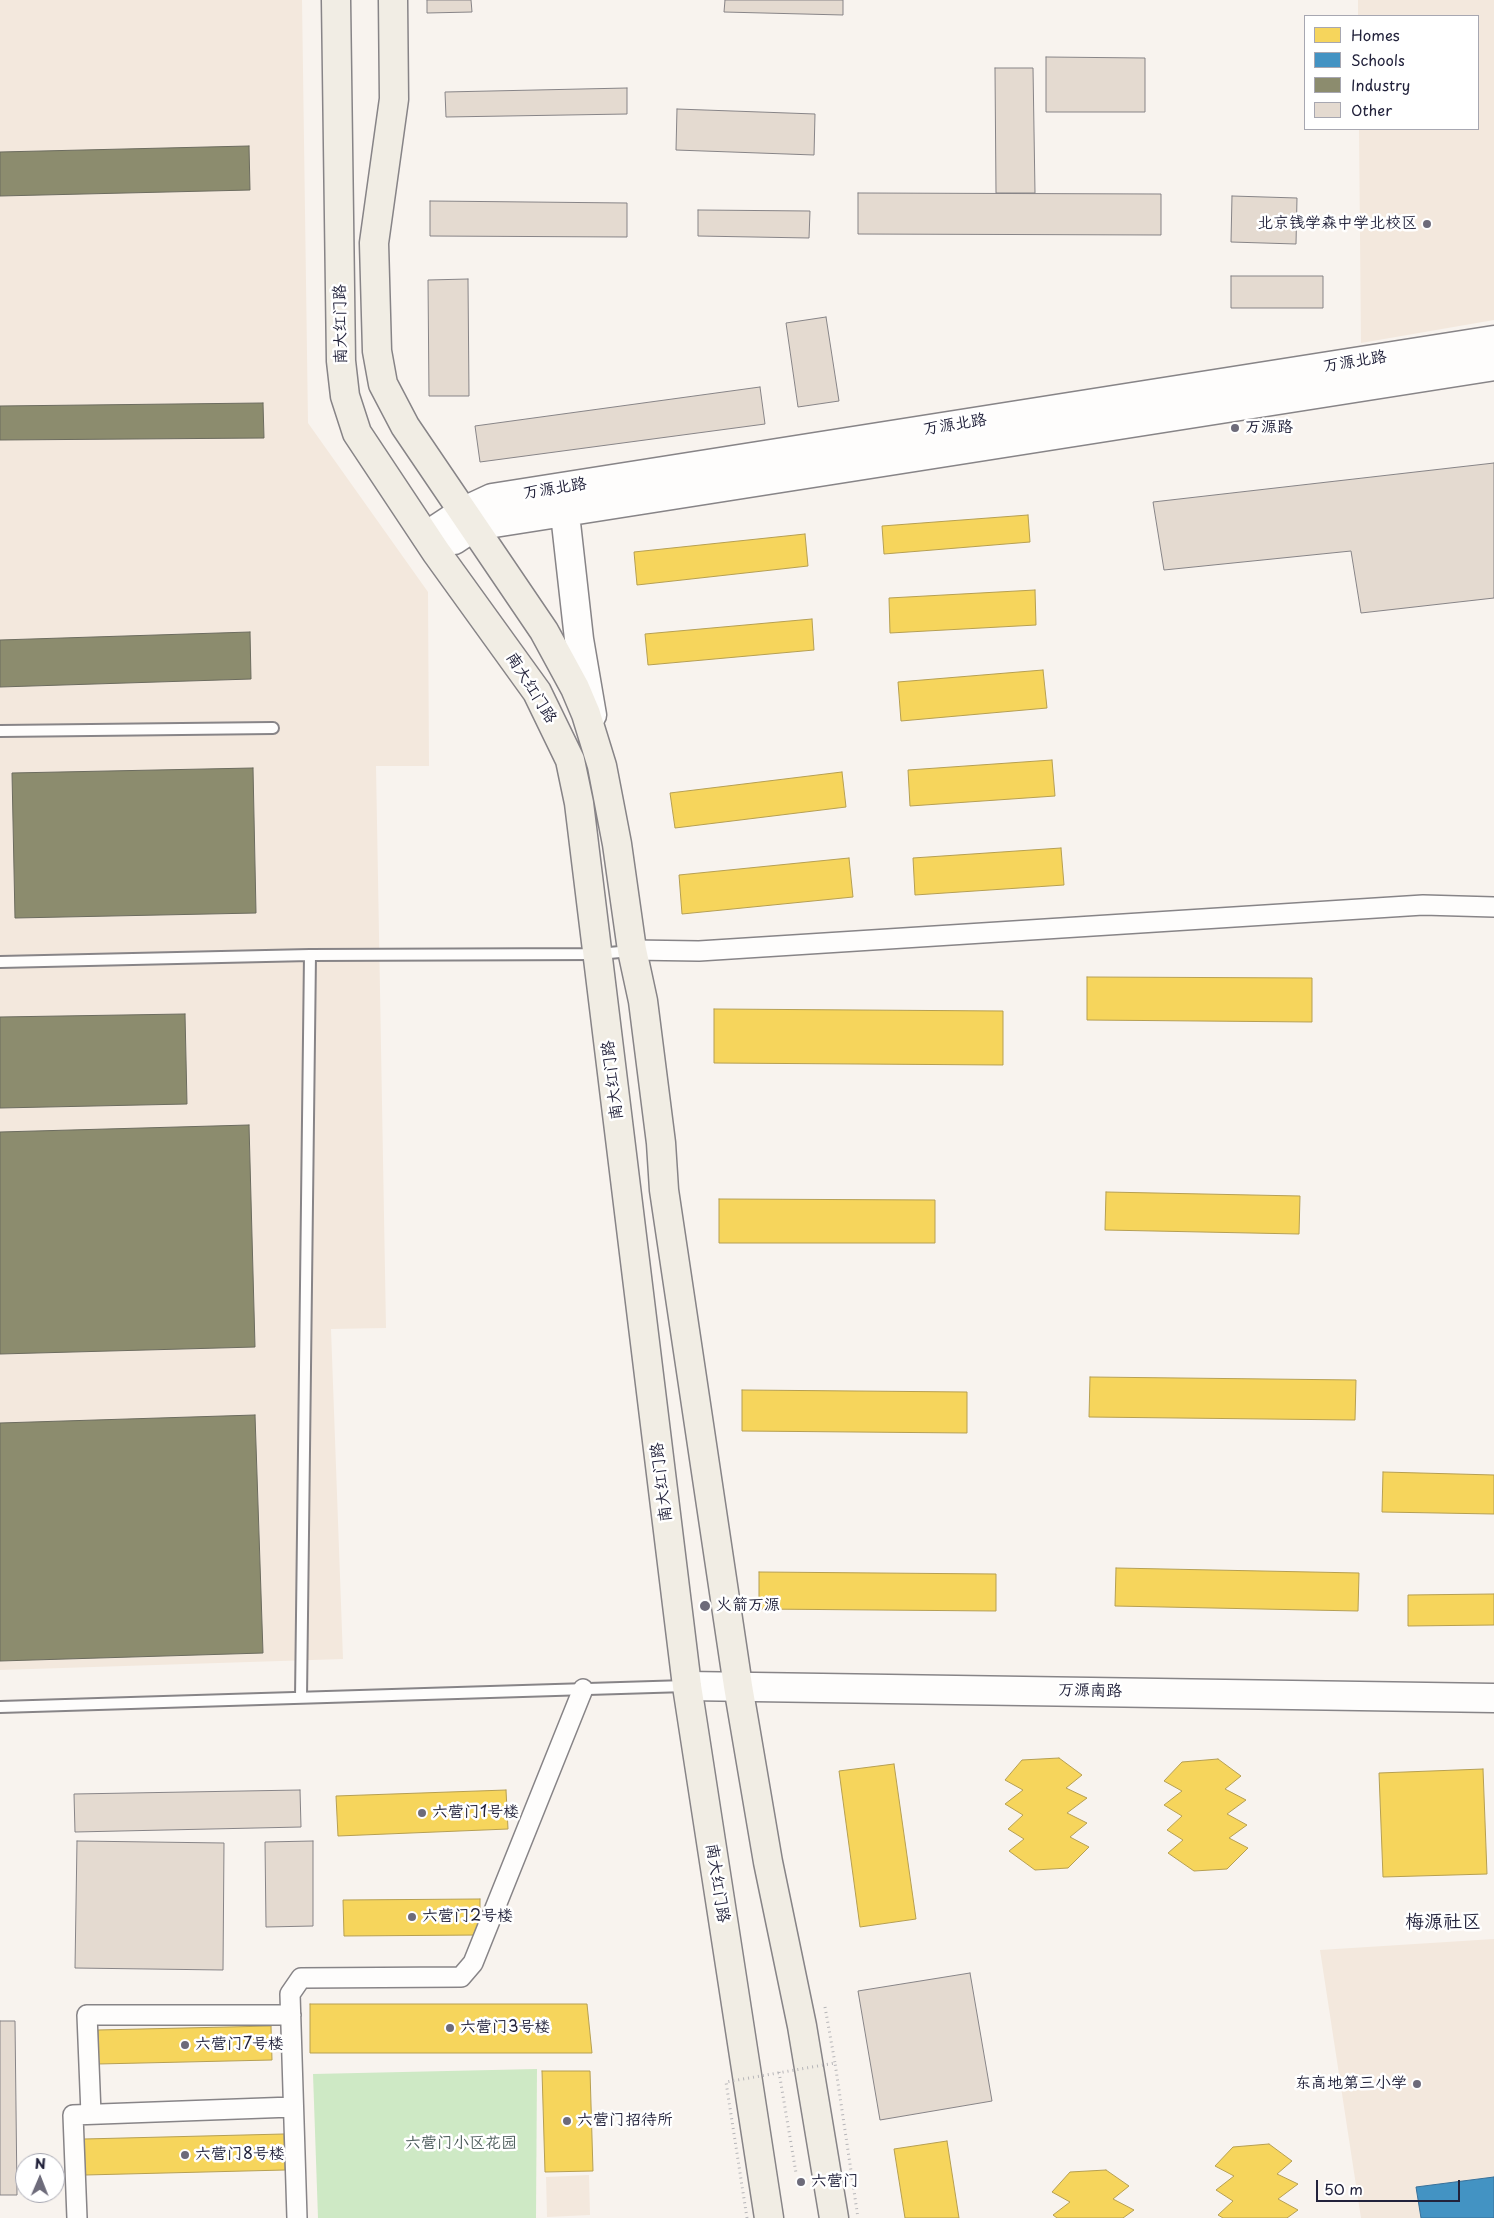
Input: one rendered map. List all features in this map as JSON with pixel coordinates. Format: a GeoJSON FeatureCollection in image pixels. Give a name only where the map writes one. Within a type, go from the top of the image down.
{"type":"FeatureCollection","features":[{"type":"Feature","properties":{"kind":"highway","name":"南大红门路"},"geometry":{"type":"LineString","coordinates":[[336,0],[341,361],[345,396],[357,434],[431,544],[537,692],[570,760],[580,804],[687,1686],[769,2218]]}},
{"type":"Feature","properties":{"kind":"highway"},"geometry":{"type":"LineString","coordinates":[[393,0],[394,99],[374,243],[377,351],[383,384],[405,426],[544,631],[575,688],[586,714],[602,766],[618,844],[632,950],[644,1010],[661,1142],[664,1190],[738,1686],[768,1862],[802,2026],[834,2218]]}},
{"type":"Feature","properties":{"kind":"main road","name":"万源北路"},"geometry":{"type":"LineString","coordinates":[[469,519],[492,498],[1494,340]]}},
{"type":"Feature","properties":{"kind":"main road","name":"万源北路"},"geometry":{"type":"LineString","coordinates":[[469,519],[564,514],[1494,366]]}},
{"type":"Feature","properties":{"kind":"main road"},"geometry":{"type":"LineString","coordinates":[[564,514],[579,639],[602,766]]}},
{"type":"Feature","properties":{"kind":"main road"},"geometry":{"type":"LineString","coordinates":[[431,544],[469,519]]}},
{"type":"Feature","properties":{"kind":"main road","name":"万源南路"},"geometry":{"type":"LineString","coordinates":[[687,1686],[1494,1698]]}},
{"type":"Feature","properties":{"kind":"street"},"geometry":{"type":"LineString","coordinates":[[632,950],[699,951],[1423,905],[1494,906]]}},
{"type":"Feature","properties":{"kind":"street"},"geometry":{"type":"LineString","coordinates":[[296,2218],[290,1994],[301,1978],[461,1977],[473,1963],[583,1688]]}},
{"type":"Feature","properties":{"kind":"street"},"geometry":{"type":"LineString","coordinates":[[91,2114],[87,2015],[291,2015]]}},
{"type":"Feature","properties":{"kind":"street"},"geometry":{"type":"LineString","coordinates":[[77,2218],[73,2115],[292,2107]]}},
{"type":"Feature","properties":{"kind":"lane"},"geometry":{"type":"LineString","coordinates":[[0,731],[273,728]]}},
{"type":"Feature","properties":{"kind":"lane"},"geometry":{"type":"LineString","coordinates":[[0,962],[310,955],[598,954],[632,950]]}},
{"type":"Feature","properties":{"kind":"lane"},"geometry":{"type":"LineString","coordinates":[[301,1697],[310,955]]}},
{"type":"Feature","properties":{"kind":"lane"},"geometry":{"type":"LineString","coordinates":[[0,1707],[687,1686]]}},
{"type":"Feature","properties":{"kind":"path"},"geometry":{"type":"LineString","coordinates":[[825,2007],[858,2218]]}},
{"type":"Feature","properties":{"kind":"path"},"geometry":{"type":"LineString","coordinates":[[747,2218],[726,2082],[835,2063]]}},
{"type":"Feature","properties":{"kind":"path"},"geometry":{"type":"LineString","coordinates":[[779,2072],[796,2173]]}},
{"type":"Feature","properties":{"kind":"shaded area"},"geometry":{"type":"Polygon","coordinates":[[[0,0],[302,0],[308,423],[428,592],[429,766],[376,766],[386,1328],[331,1329],[343,1659],[0,1670],[0,0]]]}},
{"type":"Feature","properties":{"kind":"shaded area","name":"北京钱学森中学北校区"},"geometry":{"type":"Polygon","coordinates":[[[1358,0],[1494,0],[1494,320],[1361,343],[1359,130],[1479,130],[1479,15],[1358,15],[1358,0]]]}},
{"type":"Feature","properties":{"kind":"shaded area","name":"东高地第三小学"},"geometry":{"type":"Polygon","coordinates":[[[1494,1939],[1494,2218],[1361,2218],[1320,1950],[1494,1939]]]}},
{"type":"Feature","properties":{"kind":"shaded area"},"geometry":{"type":"Polygon","coordinates":[[[589,2175],[590,2215],[547,2217],[546,2177],[589,2175]]]}},
{"type":"Feature","properties":{"kind":"green space","name":"六营门小区花园"},"geometry":{"type":"Polygon","coordinates":[[[537,2069],[536,2218],[318,2218],[313,2074],[537,2069]]]}},
{"type":"Feature","properties":{"kind":"building: Homes"},"geometry":{"type":"Polygon","coordinates":[[[1028,515],[1030,542],[884,554],[882,526],[1028,515]]]}},
{"type":"Feature","properties":{"kind":"building: Homes"},"geometry":{"type":"Polygon","coordinates":[[[805,534],[808,566],[637,585],[634,552],[805,534]]]}},
{"type":"Feature","properties":{"kind":"building: Homes"},"geometry":{"type":"Polygon","coordinates":[[[1035,590],[1036,625],[890,633],[889,598],[1035,590]]]}},
{"type":"Feature","properties":{"kind":"building: Homes"},"geometry":{"type":"Polygon","coordinates":[[[812,619],[814,650],[648,665],[645,634],[812,619]]]}},
{"type":"Feature","properties":{"kind":"building: Homes"},"geometry":{"type":"Polygon","coordinates":[[[1043,670],[1047,708],[901,721],[898,682],[1043,670]]]}},
{"type":"Feature","properties":{"kind":"building: Homes"},"geometry":{"type":"Polygon","coordinates":[[[1052,760],[1055,796],[910,806],[908,770],[1052,760]]]}},
{"type":"Feature","properties":{"kind":"building: Homes"},"geometry":{"type":"Polygon","coordinates":[[[842,772],[846,807],[675,828],[670,793],[842,772]]]}},
{"type":"Feature","properties":{"kind":"building: Homes"},"geometry":{"type":"Polygon","coordinates":[[[1061,848],[1064,885],[915,895],[913,858],[1061,848]]]}},
{"type":"Feature","properties":{"kind":"building: Homes"},"geometry":{"type":"Polygon","coordinates":[[[849,858],[853,897],[682,914],[679,875],[849,858]]]}},
{"type":"Feature","properties":{"kind":"building: Homes"},"geometry":{"type":"Polygon","coordinates":[[[1087,977],[1312,978],[1312,1022],[1087,1020],[1087,977]]]}},
{"type":"Feature","properties":{"kind":"building: Homes"},"geometry":{"type":"Polygon","coordinates":[[[714,1009],[1003,1011],[1003,1065],[714,1063],[714,1009]]]}},
{"type":"Feature","properties":{"kind":"building: Homes"},"geometry":{"type":"Polygon","coordinates":[[[1106,1192],[1300,1196],[1299,1234],[1105,1230],[1106,1192]]]}},
{"type":"Feature","properties":{"kind":"building: Homes"},"geometry":{"type":"Polygon","coordinates":[[[719,1199],[935,1200],[935,1243],[719,1243],[719,1199]]]}},
{"type":"Feature","properties":{"kind":"building: Homes"},"geometry":{"type":"Polygon","coordinates":[[[1090,1377],[1356,1380],[1355,1420],[1089,1417],[1090,1377]]]}},
{"type":"Feature","properties":{"kind":"building: Homes"},"geometry":{"type":"Polygon","coordinates":[[[742,1390],[967,1392],[967,1433],[742,1431],[742,1390]]]}},
{"type":"Feature","properties":{"kind":"building: Homes"},"geometry":{"type":"Polygon","coordinates":[[[1383,1472],[1494,1475],[1494,1514],[1382,1512],[1383,1472]]]}},
{"type":"Feature","properties":{"kind":"building: Homes"},"geometry":{"type":"Polygon","coordinates":[[[1116,1568],[1359,1573],[1358,1611],[1115,1606],[1116,1568]]]}},
{"type":"Feature","properties":{"kind":"building: Homes"},"geometry":{"type":"Polygon","coordinates":[[[759,1572],[996,1574],[996,1611],[759,1609],[759,1572]]]}},
{"type":"Feature","properties":{"kind":"building: Homes"},"geometry":{"type":"Polygon","coordinates":[[[1494,1594],[1494,1625],[1408,1626],[1408,1595],[1494,1594]]]}},
{"type":"Feature","properties":{"kind":"building: Homes"},"geometry":{"type":"Polygon","coordinates":[[[1059,1758],[1082,1775],[1066,1788],[1087,1798],[1067,1813],[1087,1823],[1070,1837],[1089,1847],[1068,1868],[1035,1870],[1009,1851],[1024,1839],[1008,1829],[1023,1815],[1005,1804],[1023,1790],[1005,1780],[1022,1760],[1059,1758]]]}},
{"type":"Feature","properties":{"kind":"building: Homes"},"geometry":{"type":"Polygon","coordinates":[[[1218,1759],[1241,1776],[1225,1789],[1246,1800],[1227,1814],[1247,1825],[1229,1838],[1248,1848],[1227,1869],[1194,1871],[1168,1853],[1183,1840],[1167,1830],[1182,1816],[1164,1805],[1182,1791],[1164,1781],[1182,1762],[1218,1759]]]}},
{"type":"Feature","properties":{"kind":"building: Homes"},"geometry":{"type":"Polygon","coordinates":[[[894,1764],[916,1919],[860,1927],[839,1771],[894,1764]]]}},
{"type":"Feature","properties":{"kind":"building: Homes"},"geometry":{"type":"Polygon","coordinates":[[[1483,1769],[1487,1874],[1383,1877],[1379,1773],[1483,1769]]]}},
{"type":"Feature","properties":{"kind":"building: Homes","name":"六营门1号楼"},"geometry":{"type":"Polygon","coordinates":[[[506,1790],[508,1829],[338,1836],[336,1796],[506,1790]]]}},
{"type":"Feature","properties":{"kind":"building: Homes","name":"六营门2号楼"},"geometry":{"type":"Polygon","coordinates":[[[480,1899],[480,1935],[344,1936],[343,1900],[480,1899]]]}},
{"type":"Feature","properties":{"kind":"building: Homes","name":"六营门3号楼"},"geometry":{"type":"Polygon","coordinates":[[[310,2004],[587,2004],[592,2053],[310,2053],[310,2004]]]}},
{"type":"Feature","properties":{"kind":"building: Homes","name":"六营门7号楼"},"geometry":{"type":"Polygon","coordinates":[[[271,2026],[272,2060],[98,2064],[98,2030],[271,2026]]]}},
{"type":"Feature","properties":{"kind":"building: Homes","name":"六营门招待所"},"geometry":{"type":"Polygon","coordinates":[[[542,2071],[590,2071],[593,2171],[545,2172],[542,2071]]]}},
{"type":"Feature","properties":{"kind":"building: Homes","name":"六营门8号楼"},"geometry":{"type":"Polygon","coordinates":[[[284,2134],[285,2170],[85,2175],[84,2139],[284,2134]]]}},
{"type":"Feature","properties":{"kind":"building: Homes"},"geometry":{"type":"Polygon","coordinates":[[[947,2141],[959,2218],[905,2218],[894,2149],[947,2141]]]}},
{"type":"Feature","properties":{"kind":"building: Homes"},"geometry":{"type":"Polygon","coordinates":[[[1269,2144],[1292,2161],[1277,2174],[1298,2184],[1278,2199],[1298,2210],[1287,2218],[1223,2218],[1218,2215],[1233,2201],[1216,2190],[1234,2176],[1215,2166],[1233,2147],[1269,2144]]]}},
{"type":"Feature","properties":{"kind":"building: Homes"},"geometry":{"type":"Polygon","coordinates":[[[1106,2170],[1129,2186],[1113,2199],[1134,2210],[1123,2218],[1057,2218],[1053,2215],[1070,2202],[1052,2192],[1070,2172],[1106,2170]]]}},
{"type":"Feature","properties":{"kind":"building: Schools"},"geometry":{"type":"Polygon","coordinates":[[[1494,2177],[1494,2218],[1421,2218],[1416,2187],[1494,2177]]]}},
{"type":"Feature","properties":{"kind":"building: Industry"},"geometry":{"type":"Polygon","coordinates":[[[249,146],[250,190],[0,196],[0,152],[249,146]]]}},
{"type":"Feature","properties":{"kind":"building: Industry"},"geometry":{"type":"Polygon","coordinates":[[[263,403],[264,438],[0,440],[0,406],[263,403]]]}},
{"type":"Feature","properties":{"kind":"building: Industry"},"geometry":{"type":"Polygon","coordinates":[[[250,632],[251,679],[0,687],[0,640],[250,632]]]}},
{"type":"Feature","properties":{"kind":"building: Industry"},"geometry":{"type":"Polygon","coordinates":[[[253,768],[256,913],[15,918],[12,773],[253,768]]]}},
{"type":"Feature","properties":{"kind":"building: Industry"},"geometry":{"type":"Polygon","coordinates":[[[185,1014],[187,1104],[0,1108],[0,1017],[185,1014]]]}},
{"type":"Feature","properties":{"kind":"building: Industry"},"geometry":{"type":"Polygon","coordinates":[[[249,1125],[255,1347],[0,1354],[0,1132],[249,1125]]]}},
{"type":"Feature","properties":{"kind":"building: Industry"},"geometry":{"type":"Polygon","coordinates":[[[255,1415],[263,1653],[0,1661],[0,1423],[255,1415]]]}},
{"type":"Feature","properties":{"kind":"building: Other"},"geometry":{"type":"Polygon","coordinates":[[[427,0],[471,0],[472,12],[427,13],[427,0]]]}},
{"type":"Feature","properties":{"kind":"building: Other"},"geometry":{"type":"Polygon","coordinates":[[[725,0],[843,0],[843,15],[724,12],[725,0]]]}},
{"type":"Feature","properties":{"kind":"building: Other"},"geometry":{"type":"Polygon","coordinates":[[[1046,57],[1145,58],[1145,112],[1046,112],[1046,57]]]}},
{"type":"Feature","properties":{"kind":"building: Other"},"geometry":{"type":"Polygon","coordinates":[[[995,68],[1033,68],[1035,193],[996,193],[995,68]]]}},
{"type":"Feature","properties":{"kind":"building: Other"},"geometry":{"type":"Polygon","coordinates":[[[627,88],[627,114],[446,117],[445,92],[627,88]]]}},
{"type":"Feature","properties":{"kind":"building: Other"},"geometry":{"type":"Polygon","coordinates":[[[677,109],[815,114],[814,155],[676,150],[677,109]]]}},
{"type":"Feature","properties":{"kind":"building: Other"},"geometry":{"type":"Polygon","coordinates":[[[858,193],[1161,194],[1161,235],[858,234],[858,193]]]}},
{"type":"Feature","properties":{"kind":"building: Other"},"geometry":{"type":"Polygon","coordinates":[[[1232,196],[1297,198],[1296,244],[1231,242],[1232,196]]]}},
{"type":"Feature","properties":{"kind":"building: Other"},"geometry":{"type":"Polygon","coordinates":[[[430,201],[627,203],[627,237],[430,236],[430,201]]]}},
{"type":"Feature","properties":{"kind":"building: Other"},"geometry":{"type":"Polygon","coordinates":[[[698,210],[810,211],[809,238],[698,236],[698,210]]]}},
{"type":"Feature","properties":{"kind":"building: Other"},"geometry":{"type":"Polygon","coordinates":[[[1231,276],[1323,276],[1323,308],[1231,308],[1231,276]]]}},
{"type":"Feature","properties":{"kind":"building: Other"},"geometry":{"type":"Polygon","coordinates":[[[468,279],[469,396],[429,396],[428,280],[468,279]]]}},
{"type":"Feature","properties":{"kind":"building: Other"},"geometry":{"type":"Polygon","coordinates":[[[826,317],[839,401],[798,407],[786,323],[826,317]]]}},
{"type":"Feature","properties":{"kind":"building: Other"},"geometry":{"type":"Polygon","coordinates":[[[760,387],[765,424],[480,462],[475,426],[760,387]]]}},
{"type":"Feature","properties":{"kind":"building: Other"},"geometry":{"type":"Polygon","coordinates":[[[1494,463],[1494,598],[1361,613],[1351,551],[1164,570],[1153,502],[1494,463]]]}},
{"type":"Feature","properties":{"kind":"building: Other"},"geometry":{"type":"Polygon","coordinates":[[[300,1790],[301,1827],[75,1832],[74,1794],[300,1790]]]}},
{"type":"Feature","properties":{"kind":"building: Other"},"geometry":{"type":"Polygon","coordinates":[[[77,1841],[224,1843],[223,1970],[75,1968],[77,1841]]]}},
{"type":"Feature","properties":{"kind":"building: Other"},"geometry":{"type":"Polygon","coordinates":[[[313,1841],[313,1926],[266,1927],[265,1842],[313,1841]]]}},
{"type":"Feature","properties":{"kind":"building: Other"},"geometry":{"type":"Polygon","coordinates":[[[970,1973],[992,2101],[880,2120],[858,1991],[970,1973]]]}},
{"type":"Feature","properties":{"kind":"building: Other"},"geometry":{"type":"Polygon","coordinates":[[[0,2021],[15,2021],[17,2153],[15,2153],[15,2195],[0,2195],[0,2021]]]}},
{"type":"Feature","properties":{"kind":"place","name":"北京钱学森中学北校区"},"geometry":{"type":"Point","coordinates":[1427,224]}},
{"type":"Feature","properties":{"kind":"place","name":"万源路"},"geometry":{"type":"Point","coordinates":[1235,428]}},
{"type":"Feature","properties":{"kind":"place","name":"火箭万源"},"geometry":{"type":"Point","coordinates":[705,1606]}},
{"type":"Feature","properties":{"kind":"place","name":"六营门1号楼"},"geometry":{"type":"Point","coordinates":[422,1813]}},
{"type":"Feature","properties":{"kind":"place","name":"六营门2号楼"},"geometry":{"type":"Point","coordinates":[412,1917]}},
{"type":"Feature","properties":{"kind":"place","name":"六营门3号楼"},"geometry":{"type":"Point","coordinates":[450,2028]}},
{"type":"Feature","properties":{"kind":"place","name":"六营门7号楼"},"geometry":{"type":"Point","coordinates":[185,2045]}},
{"type":"Feature","properties":{"kind":"place","name":"东高地第三小学"},"geometry":{"type":"Point","coordinates":[1417,2084]}},
{"type":"Feature","properties":{"kind":"place","name":"六营门招待所"},"geometry":{"type":"Point","coordinates":[567,2121]}},
{"type":"Feature","properties":{"kind":"place","name":"六营门8号楼"},"geometry":{"type":"Point","coordinates":[185,2155]}},
{"type":"Feature","properties":{"kind":"place","name":"六营门"},"geometry":{"type":"Point","coordinates":[801,2182]}},
{"type":"Feature","properties":{"kind":"district","name":"梅源社区"},"geometry":{"type":"Point","coordinates":[1443,1923]}}]}
